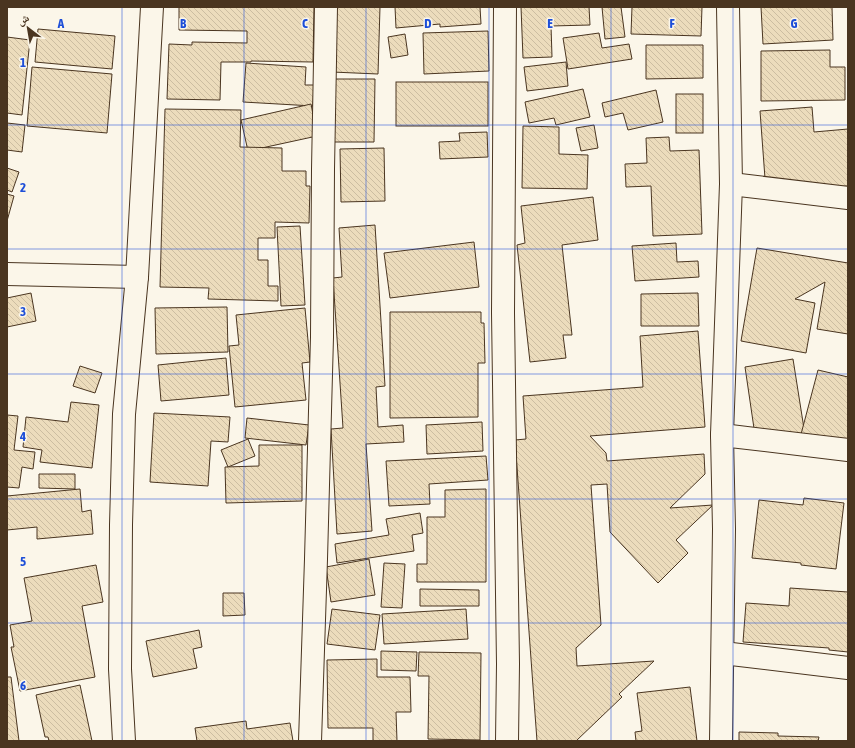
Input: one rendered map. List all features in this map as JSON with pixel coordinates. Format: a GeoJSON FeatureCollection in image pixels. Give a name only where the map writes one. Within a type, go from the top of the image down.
{"type":"FeatureCollection","features":[{"type":"Feature","properties":{"kind":"street"},"geometry":{"type":"LineString","coordinates":[[124,741],[120,670],[121,509],[124,414],[137,277],[152,7]]}},
{"type":"Feature","properties":{"kind":"street"},"geometry":{"type":"LineString","coordinates":[[310,741],[322,337],[326,7]]}},
{"type":"Feature","properties":{"kind":"street"},"geometry":{"type":"LineString","coordinates":[[505,7],[503,312],[508,656],[507,741]]}},
{"type":"Feature","properties":{"kind":"street"},"geometry":{"type":"LineString","coordinates":[[721,741],[724,529],[722,435],[731,184],[728,7]]}},
{"type":"Feature","properties":{"kind":"street"},"geometry":{"type":"LineString","coordinates":[[731,184],[848,198]]}},
{"type":"Feature","properties":{"kind":"street"},"geometry":{"type":"LineString","coordinates":[[7,274],[137,277]]}},
{"type":"Feature","properties":{"kind":"street"},"geometry":{"type":"LineString","coordinates":[[722,435],[848,450]]}},
{"type":"Feature","properties":{"kind":"street"},"geometry":{"type":"LineString","coordinates":[[723,653],[848,668]]}},
{"type":"Feature","properties":{"kind":"building"},"geometry":{"type":"Polygon","coordinates":[[[179,7],[314,7],[313,62],[221,62],[220,100],[167,99],[169,44],[192,45],[192,42],[247,43],[247,31],[179,30],[179,7]]]}},
{"type":"Feature","properties":{"kind":"building"},"geometry":{"type":"Polygon","coordinates":[[[334,7],[380,7],[378,74],[332,72],[334,7]]]}},
{"type":"Feature","properties":{"kind":"building"},"geometry":{"type":"Polygon","coordinates":[[[395,7],[480,7],[481,24],[440,27],[440,24],[396,28],[395,7]]]}},
{"type":"Feature","properties":{"kind":"building"},"geometry":{"type":"Polygon","coordinates":[[[521,7],[589,7],[590,25],[551,26],[552,57],[523,58],[521,7]]]}},
{"type":"Feature","properties":{"kind":"building"},"geometry":{"type":"Polygon","coordinates":[[[602,7],[621,7],[625,37],[605,39],[602,7]]]}},
{"type":"Feature","properties":{"kind":"building"},"geometry":{"type":"Polygon","coordinates":[[[632,7],[702,7],[701,36],[631,34],[632,7]]]}},
{"type":"Feature","properties":{"kind":"building"},"geometry":{"type":"Polygon","coordinates":[[[761,7],[832,7],[833,40],[763,44],[761,7]]]}},
{"type":"Feature","properties":{"kind":"building"},"geometry":{"type":"Polygon","coordinates":[[[38,29],[115,36],[112,69],[35,62],[38,29]]]}},
{"type":"Feature","properties":{"kind":"building"},"geometry":{"type":"Polygon","coordinates":[[[488,31],[489,71],[424,74],[423,33],[488,31]]]}},
{"type":"Feature","properties":{"kind":"building"},"geometry":{"type":"Polygon","coordinates":[[[599,33],[602,48],[629,44],[632,59],[568,69],[563,38],[599,33]]]}},
{"type":"Feature","properties":{"kind":"building"},"geometry":{"type":"Polygon","coordinates":[[[405,34],[408,55],[391,58],[388,37],[405,34]]]}},
{"type":"Feature","properties":{"kind":"building"},"geometry":{"type":"Polygon","coordinates":[[[7,37],[30,40],[22,115],[7,113],[7,37]]]}},
{"type":"Feature","properties":{"kind":"building"},"geometry":{"type":"Polygon","coordinates":[[[646,45],[703,45],[703,78],[646,79],[646,45]]]}},
{"type":"Feature","properties":{"kind":"building"},"geometry":{"type":"Polygon","coordinates":[[[830,50],[830,67],[845,67],[845,100],[761,101],[761,51],[830,50]]]}},
{"type":"Feature","properties":{"kind":"building"},"geometry":{"type":"Polygon","coordinates":[[[566,62],[568,86],[527,91],[524,67],[566,62]]]}},
{"type":"Feature","properties":{"kind":"building"},"geometry":{"type":"Polygon","coordinates":[[[246,63],[306,67],[305,85],[314,85],[313,106],[243,102],[246,63]]]}},
{"type":"Feature","properties":{"kind":"building"},"geometry":{"type":"Polygon","coordinates":[[[32,67],[112,74],[107,133],[27,126],[32,67]]]}},
{"type":"Feature","properties":{"kind":"building"},"geometry":{"type":"Polygon","coordinates":[[[335,79],[375,79],[374,142],[334,142],[335,79]]]}},
{"type":"Feature","properties":{"kind":"building"},"geometry":{"type":"Polygon","coordinates":[[[396,82],[488,82],[488,126],[396,126],[396,82]]]}},
{"type":"Feature","properties":{"kind":"building"},"geometry":{"type":"Polygon","coordinates":[[[583,89],[590,117],[556,125],[554,118],[529,123],[525,102],[583,89]]]}},
{"type":"Feature","properties":{"kind":"building"},"geometry":{"type":"Polygon","coordinates":[[[656,90],[663,122],[628,130],[623,113],[605,117],[602,103],[656,90]]]}},
{"type":"Feature","properties":{"kind":"building"},"geometry":{"type":"Polygon","coordinates":[[[676,94],[703,94],[703,133],[676,133],[676,94]]]}},
{"type":"Feature","properties":{"kind":"building"},"geometry":{"type":"Polygon","coordinates":[[[311,104],[317,136],[248,151],[241,120],[311,104]]]}},
{"type":"Feature","properties":{"kind":"building"},"geometry":{"type":"Polygon","coordinates":[[[812,107],[814,132],[848,129],[848,186],[766,192],[760,111],[812,107]]]}},
{"type":"Feature","properties":{"kind":"building"},"geometry":{"type":"Polygon","coordinates":[[[165,109],[241,110],[240,147],[282,148],[282,171],[306,171],[306,186],[310,186],[309,223],[275,222],[275,238],[258,238],[258,260],[268,260],[268,286],[278,286],[278,301],[208,299],[209,288],[160,287],[165,109]]]}},
{"type":"Feature","properties":{"kind":"building"},"geometry":{"type":"Polygon","coordinates":[[[7,123],[25,125],[22,152],[7,150],[7,123]]]}},
{"type":"Feature","properties":{"kind":"building"},"geometry":{"type":"Polygon","coordinates":[[[594,125],[598,148],[581,151],[576,128],[594,125]]]}},
{"type":"Feature","properties":{"kind":"building"},"geometry":{"type":"Polygon","coordinates":[[[523,126],[559,127],[559,154],[588,155],[587,189],[522,188],[523,126]]]}},
{"type":"Feature","properties":{"kind":"building"},"geometry":{"type":"Polygon","coordinates":[[[487,132],[488,157],[440,159],[439,142],[460,141],[459,133],[487,132]]]}},
{"type":"Feature","properties":{"kind":"building"},"geometry":{"type":"Polygon","coordinates":[[[669,137],[670,151],[699,150],[702,234],[653,236],[651,186],[626,187],[625,164],[647,163],[646,138],[669,137]]]}},
{"type":"Feature","properties":{"kind":"building"},"geometry":{"type":"Polygon","coordinates":[[[384,148],[385,201],[341,202],[340,149],[384,148]]]}},
{"type":"Feature","properties":{"kind":"building"},"geometry":{"type":"Polygon","coordinates":[[[7,168],[19,172],[12,192],[7,190],[7,168]]]}},
{"type":"Feature","properties":{"kind":"building"},"geometry":{"type":"Polygon","coordinates":[[[7,194],[14,196],[7,221],[7,194]]]}},
{"type":"Feature","properties":{"kind":"building"},"geometry":{"type":"Polygon","coordinates":[[[593,197],[598,240],[562,245],[572,335],[563,335],[566,358],[530,362],[517,245],[525,243],[521,206],[593,197]]]}},
{"type":"Feature","properties":{"kind":"building"},"geometry":{"type":"Polygon","coordinates":[[[375,225],[385,386],[376,387],[378,427],[403,425],[404,442],[366,444],[372,531],[337,534],[331,429],[343,428],[333,278],[342,277],[339,228],[375,225]]]}},
{"type":"Feature","properties":{"kind":"building"},"geometry":{"type":"Polygon","coordinates":[[[300,226],[305,305],[281,306],[277,227],[300,226]]]}},
{"type":"Feature","properties":{"kind":"building"},"geometry":{"type":"Polygon","coordinates":[[[474,242],[479,287],[390,298],[384,253],[474,242]]]}},
{"type":"Feature","properties":{"kind":"building"},"geometry":{"type":"Polygon","coordinates":[[[676,243],[677,262],[698,261],[699,277],[635,281],[632,246],[676,243]]]}},
{"type":"Feature","properties":{"kind":"building"},"geometry":{"type":"Polygon","coordinates":[[[757,248],[848,263],[848,334],[817,329],[825,282],[795,299],[815,303],[806,353],[741,341],[757,248]]]}},
{"type":"Feature","properties":{"kind":"building"},"geometry":{"type":"Polygon","coordinates":[[[31,293],[36,321],[7,327],[7,298],[31,293]]]}},
{"type":"Feature","properties":{"kind":"building"},"geometry":{"type":"Polygon","coordinates":[[[698,293],[699,326],[641,326],[641,294],[698,293]]]}},
{"type":"Feature","properties":{"kind":"building"},"geometry":{"type":"Polygon","coordinates":[[[227,307],[228,352],[156,354],[155,308],[227,307]]]}},
{"type":"Feature","properties":{"kind":"building"},"geometry":{"type":"Polygon","coordinates":[[[305,308],[310,362],[302,363],[306,400],[235,407],[229,346],[239,345],[236,315],[305,308]]]}},
{"type":"Feature","properties":{"kind":"building"},"geometry":{"type":"Polygon","coordinates":[[[390,312],[481,312],[481,323],[484,323],[485,363],[478,363],[478,417],[390,418],[390,312]]]}},
{"type":"Feature","properties":{"kind":"building"},"geometry":{"type":"Polygon","coordinates":[[[698,331],[705,427],[590,436],[606,453],[607,461],[704,454],[705,474],[670,508],[713,505],[676,540],[688,553],[658,583],[610,532],[607,484],[591,485],[601,625],[576,648],[577,666],[654,661],[619,694],[622,697],[576,741],[537,741],[515,440],[526,439],[523,396],[643,387],[640,336],[698,331]]]}},
{"type":"Feature","properties":{"kind":"building"},"geometry":{"type":"Polygon","coordinates":[[[226,358],[229,395],[161,401],[158,365],[226,358]]]}},
{"type":"Feature","properties":{"kind":"building"},"geometry":{"type":"Polygon","coordinates":[[[793,359],[805,435],[756,442],[745,367],[793,359]]]}},
{"type":"Feature","properties":{"kind":"building"},"geometry":{"type":"Polygon","coordinates":[[[80,366],[102,373],[95,393],[73,386],[80,366]]]}},
{"type":"Feature","properties":{"kind":"building"},"geometry":{"type":"Polygon","coordinates":[[[818,370],[848,377],[848,450],[800,438],[818,370]]]}},
{"type":"Feature","properties":{"kind":"building"},"geometry":{"type":"Polygon","coordinates":[[[71,402],[99,405],[92,468],[40,462],[42,450],[23,447],[26,417],[68,422],[71,402]]]}},
{"type":"Feature","properties":{"kind":"building"},"geometry":{"type":"Polygon","coordinates":[[[154,413],[230,417],[228,442],[211,441],[208,486],[150,482],[154,413]]]}},
{"type":"Feature","properties":{"kind":"building"},"geometry":{"type":"Polygon","coordinates":[[[7,415],[18,416],[14,450],[35,452],[33,469],[22,467],[19,488],[7,487],[7,415]]]}},
{"type":"Feature","properties":{"kind":"building"},"geometry":{"type":"Polygon","coordinates":[[[247,418],[309,425],[306,445],[245,438],[247,418]]]}},
{"type":"Feature","properties":{"kind":"building"},"geometry":{"type":"Polygon","coordinates":[[[482,422],[483,451],[427,454],[426,425],[482,422]]]}},
{"type":"Feature","properties":{"kind":"building"},"geometry":{"type":"Polygon","coordinates":[[[248,439],[255,456],[228,467],[221,450],[248,439]]]}},
{"type":"Feature","properties":{"kind":"building"},"geometry":{"type":"Polygon","coordinates":[[[259,445],[302,445],[302,501],[226,503],[225,467],[259,466],[259,445]]]}},
{"type":"Feature","properties":{"kind":"building"},"geometry":{"type":"Polygon","coordinates":[[[486,456],[488,480],[429,484],[430,504],[389,506],[386,461],[486,456]]]}},
{"type":"Feature","properties":{"kind":"building"},"geometry":{"type":"Polygon","coordinates":[[[39,474],[75,474],[75,489],[39,488],[39,474]]]}},
{"type":"Feature","properties":{"kind":"building"},"geometry":{"type":"Polygon","coordinates":[[[80,489],[82,512],[91,510],[93,534],[37,539],[37,527],[7,530],[7,496],[80,489]]]}},
{"type":"Feature","properties":{"kind":"building"},"geometry":{"type":"Polygon","coordinates":[[[486,489],[486,582],[417,582],[417,564],[427,564],[427,517],[445,517],[445,490],[486,489]]]}},
{"type":"Feature","properties":{"kind":"building"},"geometry":{"type":"Polygon","coordinates":[[[804,498],[844,503],[836,569],[801,565],[801,563],[752,558],[759,500],[803,505],[804,498]]]}},
{"type":"Feature","properties":{"kind":"building"},"geometry":{"type":"Polygon","coordinates":[[[420,513],[423,533],[412,535],[414,551],[337,563],[335,544],[389,535],[386,519],[420,513]]]}},
{"type":"Feature","properties":{"kind":"building"},"geometry":{"type":"Polygon","coordinates":[[[369,559],[375,595],[331,602],[326,567],[369,559]]]}},
{"type":"Feature","properties":{"kind":"building"},"geometry":{"type":"Polygon","coordinates":[[[384,563],[405,564],[402,608],[381,607],[384,563]]]}},
{"type":"Feature","properties":{"kind":"building"},"geometry":{"type":"Polygon","coordinates":[[[96,565],[103,602],[82,606],[95,677],[20,691],[11,647],[14,647],[10,625],[32,621],[24,578],[96,565]]]}},
{"type":"Feature","properties":{"kind":"building"},"geometry":{"type":"Polygon","coordinates":[[[790,588],[848,592],[848,652],[829,650],[829,648],[743,642],[746,603],[789,606],[790,588]]]}},
{"type":"Feature","properties":{"kind":"building"},"geometry":{"type":"Polygon","coordinates":[[[420,589],[479,590],[479,606],[420,606],[420,589]]]}},
{"type":"Feature","properties":{"kind":"building"},"geometry":{"type":"Polygon","coordinates":[[[223,593],[244,593],[245,615],[223,616],[223,593]]]}},
{"type":"Feature","properties":{"kind":"building"},"geometry":{"type":"Polygon","coordinates":[[[332,609],[380,615],[375,650],[327,644],[332,609]]]}},
{"type":"Feature","properties":{"kind":"building"},"geometry":{"type":"Polygon","coordinates":[[[466,609],[468,639],[384,644],[382,614],[466,609]]]}},
{"type":"Feature","properties":{"kind":"building"},"geometry":{"type":"Polygon","coordinates":[[[199,630],[202,647],[193,649],[197,668],[153,677],[146,641],[199,630]]]}},
{"type":"Feature","properties":{"kind":"building"},"geometry":{"type":"Polygon","coordinates":[[[381,651],[417,652],[416,671],[381,670],[381,651]]]}},
{"type":"Feature","properties":{"kind":"building"},"geometry":{"type":"Polygon","coordinates":[[[419,652],[481,653],[480,740],[428,739],[429,676],[418,676],[419,652]]]}},
{"type":"Feature","properties":{"kind":"building"},"geometry":{"type":"Polygon","coordinates":[[[377,659],[377,677],[410,677],[411,712],[396,712],[397,741],[373,741],[373,728],[328,728],[327,660],[377,659]]]}},
{"type":"Feature","properties":{"kind":"building"},"geometry":{"type":"Polygon","coordinates":[[[7,677],[11,677],[19,741],[7,741],[7,677]]]}},
{"type":"Feature","properties":{"kind":"building"},"geometry":{"type":"Polygon","coordinates":[[[80,685],[92,741],[49,741],[48,737],[45,737],[36,695],[80,685]]]}},
{"type":"Feature","properties":{"kind":"building"},"geometry":{"type":"Polygon","coordinates":[[[690,687],[697,741],[636,741],[635,732],[642,731],[637,693],[690,687]]]}},
{"type":"Feature","properties":{"kind":"building"},"geometry":{"type":"Polygon","coordinates":[[[246,721],[247,729],[290,723],[293,741],[197,741],[195,728],[246,721]]]}},
{"type":"Feature","properties":{"kind":"building"},"geometry":{"type":"Polygon","coordinates":[[[739,732],[778,733],[778,736],[819,737],[818,741],[739,741],[739,732]]]}}]}
